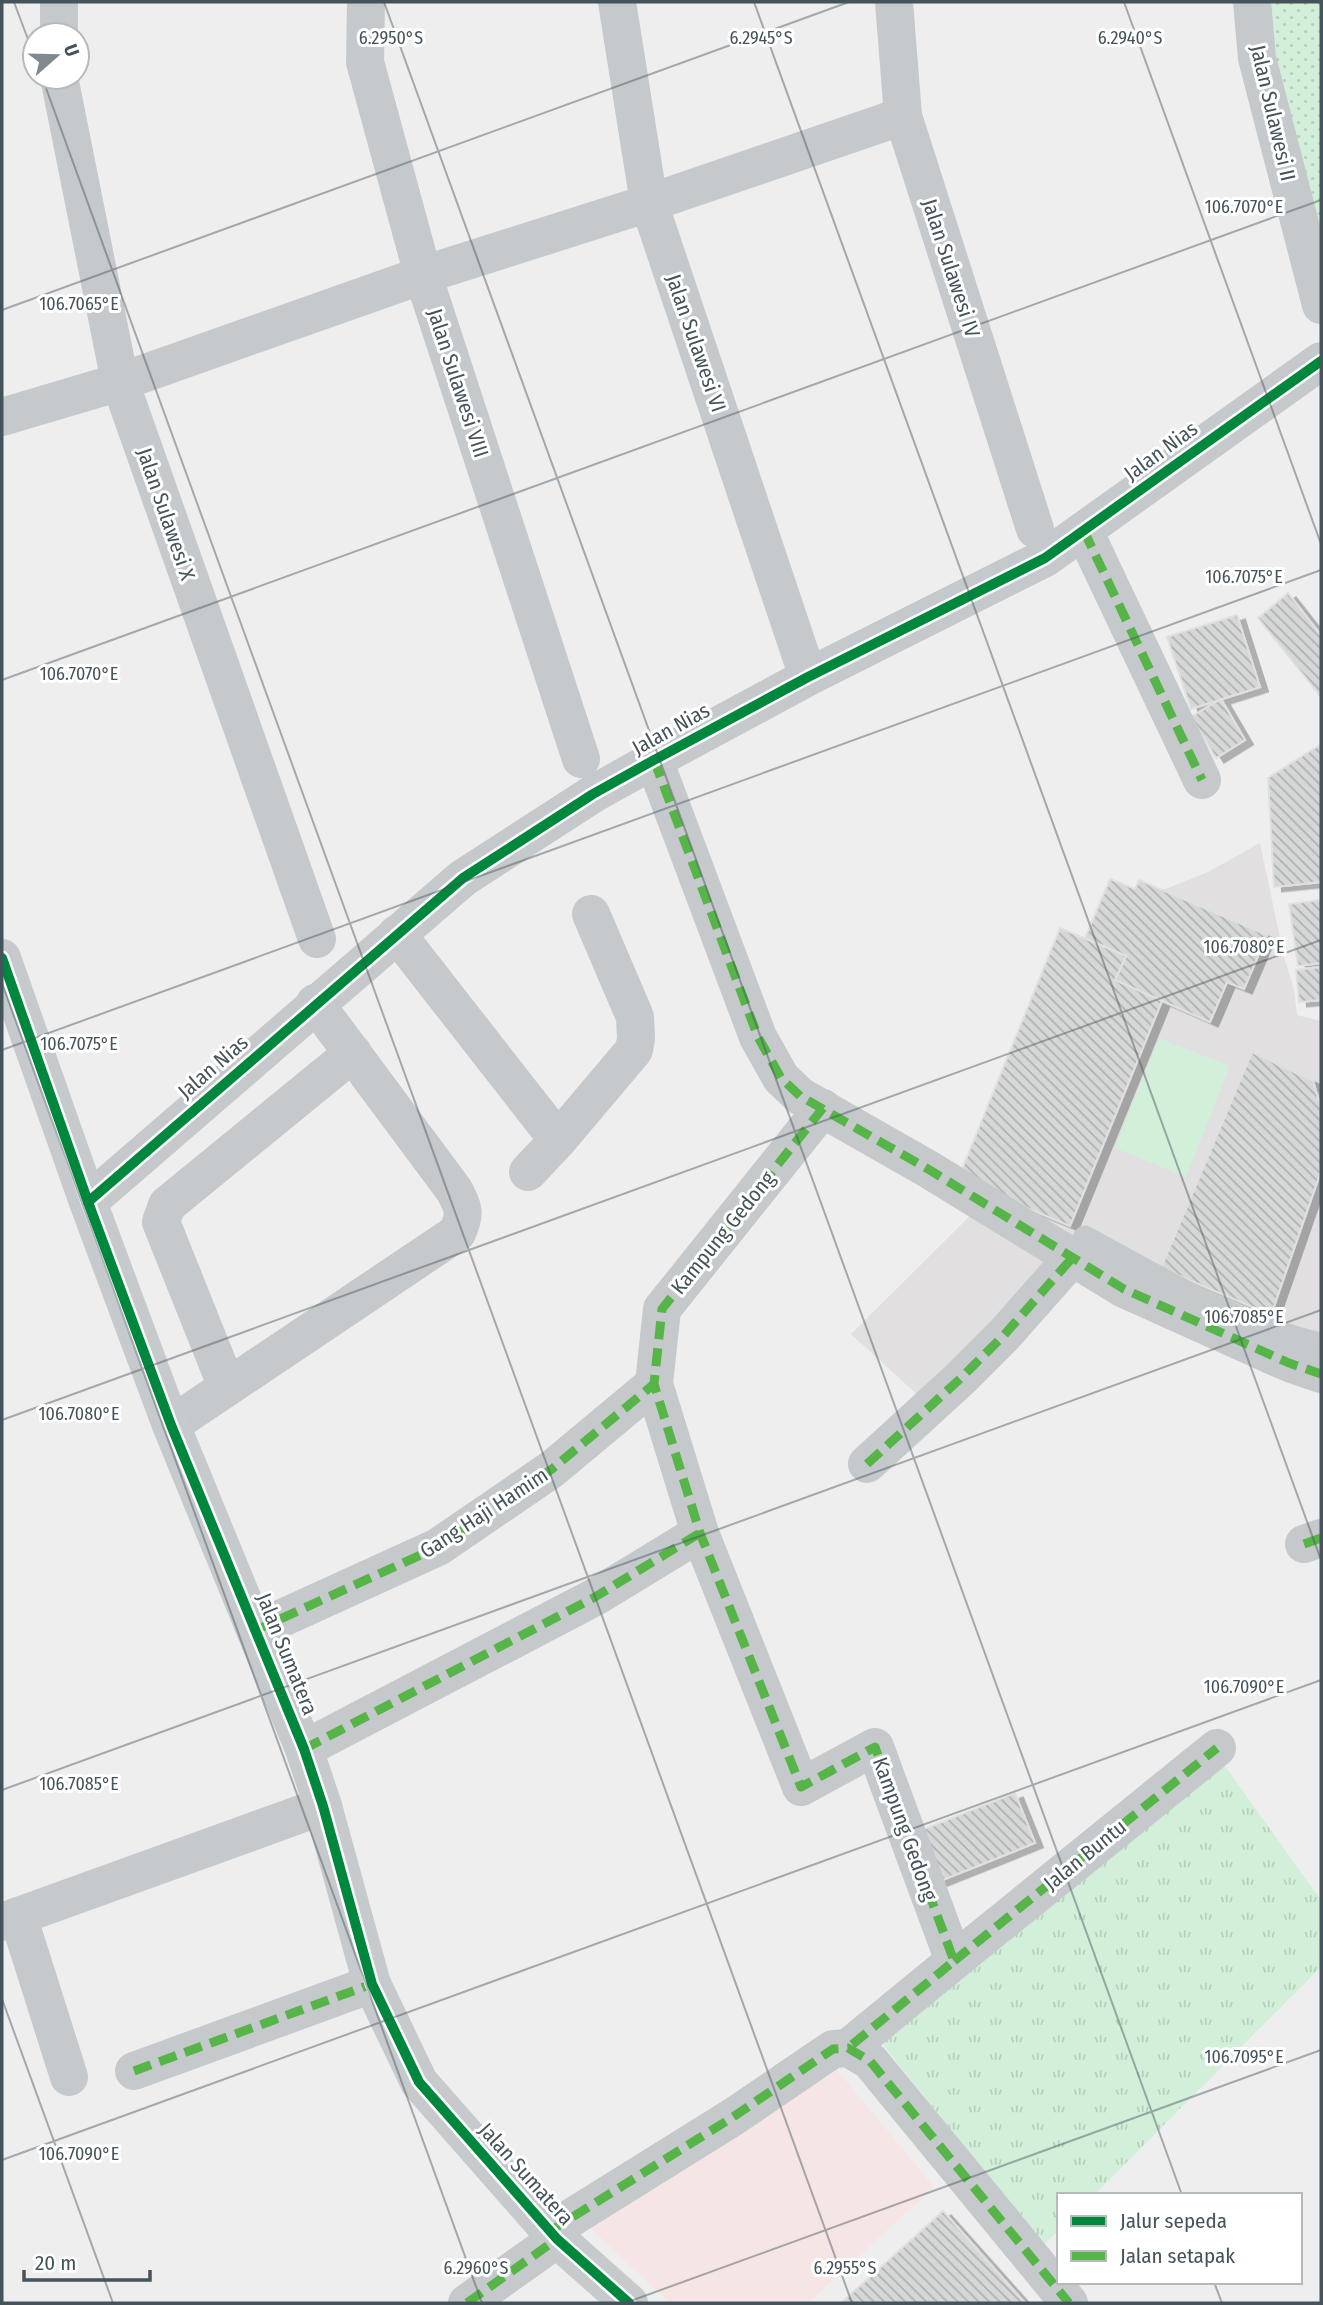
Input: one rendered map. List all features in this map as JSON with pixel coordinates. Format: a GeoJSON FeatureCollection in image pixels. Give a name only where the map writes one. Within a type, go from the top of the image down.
{"type":"FeatureCollection","features":[{"type":"Feature","properties":{"kind":"street"},"geometry":{"type":"LineString","coordinates":[[59,21],[60,2]]}},
{"type":"Feature","properties":{"kind":"street","name":"Jalan Sulawesi VIII"},"geometry":{"type":"LineString","coordinates":[[366,2],[365,62],[423,275],[581,759]]}},
{"type":"Feature","properties":{"kind":"street","name":"Jalan Sulawesi VI"},"geometry":{"type":"LineString","coordinates":[[617,2],[649,203],[808,677]]}},
{"type":"Feature","properties":{"kind":"street","name":"Jalan Sulawesi IV"},"geometry":{"type":"LineString","coordinates":[[894,2],[903,116],[1035,529]]}},
{"type":"Feature","properties":{"kind":"street","name":"Jalan Sulawesi II"},"geometry":{"type":"LineString","coordinates":[[1252,2],[1257,58],[1321,305]]}},
{"type":"Feature","properties":{"kind":"street","name":"Jalan Sulawesi X"},"geometry":{"type":"LineString","coordinates":[[62,91],[120,382],[317,939]]}},
{"type":"Feature","properties":{"kind":"street"},"geometry":{"type":"LineString","coordinates":[[2,417],[120,382],[423,275],[649,203],[903,116]]}},
{"type":"Feature","properties":{"kind":"street","name":"Jalan Nias"},"geometry":{"type":"LineString","coordinates":[[88,1202],[315,1003],[463,878],[593,794],[654,760],[808,677],[1045,558],[1321,361]]}},
{"type":"Feature","properties":{"kind":"street"},"geometry":{"type":"LineString","coordinates":[[1084,531],[1202,780]]}},
{"type":"Feature","properties":{"kind":"street"},"geometry":{"type":"LineString","coordinates":[[654,760],[758,1037],[780,1078],[800,1096],[1124,1289],[1289,1363],[1321,1374]]}},
{"type":"Feature","properties":{"kind":"street"},"geometry":{"type":"LineString","coordinates":[[528,1172],[634,1051],[635,1017],[591,914]]}},
{"type":"Feature","properties":{"kind":"street"},"geometry":{"type":"LineString","coordinates":[[397,934],[558,1140]]}},
{"type":"Feature","properties":{"kind":"street","name":"Jalan Sumatera"},"geometry":{"type":"LineString","coordinates":[[2,958],[9,1001],[171,1425],[304,1749],[323,1806],[372,1984],[419,2082],[554,2235],[629,2303]]}},
{"type":"Feature","properties":{"kind":"street"},"geometry":{"type":"LineString","coordinates":[[171,1425],[457,1233],[462,1223],[464,1209],[454,1190],[315,1003]]}},
{"type":"Feature","properties":{"kind":"street"},"geometry":{"type":"LineString","coordinates":[[227,1387],[161,1222],[167,1205],[353,1054]]}},
{"type":"Feature","properties":{"kind":"street","name":"Kampung Gedong"},"geometry":{"type":"LineString","coordinates":[[823,1108],[662,1310],[654,1384],[699,1533],[801,1787],[874,1747],[954,1961]]}},
{"type":"Feature","properties":{"kind":"street"},"geometry":{"type":"LineString","coordinates":[[867,1464],[987,1352],[1073,1257]]}},
{"type":"Feature","properties":{"kind":"street","name":"Gang Haji Hamim"},"geometry":{"type":"LineString","coordinates":[[256,1630],[438,1547],[552,1469],[654,1384]]}},
{"type":"Feature","properties":{"kind":"street"},"geometry":{"type":"LineString","coordinates":[[304,1749],[595,1597],[699,1533]]}},
{"type":"Feature","properties":{"kind":"street","name":"Jalan Buntu"},"geometry":{"type":"LineString","coordinates":[[954,1961],[1217,1748]]}},
{"type":"Feature","properties":{"kind":"street"},"geometry":{"type":"LineString","coordinates":[[69,2077],[10,1919],[323,1806]]}},
{"type":"Feature","properties":{"kind":"street"},"geometry":{"type":"LineString","coordinates":[[848,2048],[954,1961]]}},
{"type":"Feature","properties":{"kind":"street"},"geometry":{"type":"LineString","coordinates":[[134,2071],[372,1984]]}},
{"type":"Feature","properties":{"kind":"street"},"geometry":{"type":"LineString","coordinates":[[467,2303],[554,2235],[833,2049],[848,2048],[870,2061],[1069,2303]]}},
{"type":"Feature","properties":{"kind":"lane"},"geometry":{"type":"LineString","coordinates":[[1073,1257],[1086,1237],[1237,1316],[1321,1343]]}},
{"type":"Feature","properties":{"kind":"shaded area"},"geometry":{"type":"Polygon","coordinates":[[[1260,843],[1284,957],[1294,990],[1297,1015],[1321,1021],[1321,1092],[1316,1092],[1321,1108],[1321,1356],[1076,1247],[922,1399],[851,1334],[989,1197],[958,1179],[1060,928],[1085,938],[1135,889],[1139,880],[1163,890],[1208,872],[1260,843]]]}},
{"type":"Feature","properties":{"kind":"shaded area"},"geometry":{"type":"Polygon","coordinates":[[[833,2065],[934,2187],[808,2303],[670,2303],[586,2224],[833,2065]]]}},
{"type":"Feature","properties":{"kind":"green space"},"geometry":{"type":"Polygon","coordinates":[[[1252,2],[1321,2],[1321,303],[1252,2]]]}},
{"type":"Feature","properties":{"kind":"green space"},"geometry":{"type":"Polygon","coordinates":[[[1159,1038],[1230,1066],[1186,1177],[1115,1148],[1159,1038]]]}},
{"type":"Feature","properties":{"kind":"green space"},"geometry":{"type":"Polygon","coordinates":[[[1222,1762],[1321,1900],[1321,1967],[1096,2193],[1057,2193],[1057,2232],[1043,2245],[880,2041],[1222,1762]]]}},
{"type":"Feature","properties":{"kind":"building"},"geometry":{"type":"Polygon","coordinates":[[[1288,593],[1321,635],[1321,697],[1258,618],[1288,593]]]}},
{"type":"Feature","properties":{"kind":"building"},"geometry":{"type":"Polygon","coordinates":[[[1237,615],[1260,687],[1191,709],[1167,637],[1237,615]]]}},
{"type":"Feature","properties":{"kind":"building"},"geometry":{"type":"Polygon","coordinates":[[[1221,699],[1245,740],[1216,758],[1191,717],[1221,699]]]}},
{"type":"Feature","properties":{"kind":"building"},"geometry":{"type":"Polygon","coordinates":[[[1321,744],[1321,882],[1274,887],[1268,778],[1321,744]]]}},
{"type":"Feature","properties":{"kind":"building"},"geometry":{"type":"Polygon","coordinates":[[[1110,879],[1135,889],[1139,880],[1267,935],[1244,989],[1227,982],[1210,1022],[1115,980],[1126,956],[1085,938],[1110,879]]]}},
{"type":"Feature","properties":{"kind":"building"},"geometry":{"type":"Polygon","coordinates":[[[1321,900],[1321,963],[1298,966],[1289,904],[1321,900]]]}},
{"type":"Feature","properties":{"kind":"building"},"geometry":{"type":"Polygon","coordinates":[[[1060,928],[1126,956],[1115,980],[1162,1001],[1070,1226],[958,1179],[1060,928]]]}},
{"type":"Feature","properties":{"kind":"building"},"geometry":{"type":"Polygon","coordinates":[[[1321,967],[1321,1000],[1299,1002],[1296,970],[1321,967]]]}},
{"type":"Feature","properties":{"kind":"building"},"geometry":{"type":"Polygon","coordinates":[[[1252,1052],[1313,1081],[1321,1108],[1321,1171],[1271,1315],[1161,1268],[1252,1052]]]}},
{"type":"Feature","properties":{"kind":"building"},"geometry":{"type":"Polygon","coordinates":[[[1015,1793],[1035,1843],[930,1885],[909,1835],[1015,1793]]]}},
{"type":"Feature","properties":{"kind":"building"},"geometry":{"type":"Polygon","coordinates":[[[943,2211],[1025,2303],[841,2303],[943,2211]]]}},
{"type":"Feature","properties":{"kind":"marked path"},"geometry":{"type":"LineString","coordinates":[[1084,531],[1202,780]]}},
{"type":"Feature","properties":{"kind":"marked path"},"geometry":{"type":"LineString","coordinates":[[654,760],[758,1037],[781,1078],[800,1096],[928,1169],[1124,1289],[1289,1363],[1321,1374]]}},
{"type":"Feature","properties":{"kind":"marked path"},"geometry":{"type":"LineString","coordinates":[[823,1108],[662,1309],[654,1384],[700,1533],[801,1787],[875,1747],[954,1961],[848,2048]]}},
{"type":"Feature","properties":{"kind":"marked path"},"geometry":{"type":"LineString","coordinates":[[867,1464],[1004,1335],[1073,1257]]}},
{"type":"Feature","properties":{"kind":"marked path"},"geometry":{"type":"LineString","coordinates":[[256,1630],[438,1547],[552,1469],[654,1384]]}},
{"type":"Feature","properties":{"kind":"marked path"},"geometry":{"type":"LineString","coordinates":[[304,1749],[595,1597],[700,1533]]}},
{"type":"Feature","properties":{"kind":"marked path"},"geometry":{"type":"LineString","coordinates":[[1304,1544],[1321,1538]]}},
{"type":"Feature","properties":{"kind":"marked path"},"geometry":{"type":"LineString","coordinates":[[954,1961],[1217,1748]]}},
{"type":"Feature","properties":{"kind":"marked path"},"geometry":{"type":"LineString","coordinates":[[134,2071],[372,1984]]}},
{"type":"Feature","properties":{"kind":"marked path"},"geometry":{"type":"LineString","coordinates":[[550,2231],[733,2117],[833,2049],[848,2048],[870,2061],[1069,2303]]}},
{"type":"Feature","properties":{"kind":"marked path"},"geometry":{"type":"LineString","coordinates":[[467,2303],[557,2239]]}},
{"type":"Feature","properties":{"kind":"cycle path"},"geometry":{"type":"LineString","coordinates":[[88,1202],[463,878],[593,794],[654,760],[808,677],[1045,558],[1321,361]]}},
{"type":"Feature","properties":{"kind":"cycle path"},"geometry":{"type":"LineString","coordinates":[[2,958],[88,1202],[171,1425],[304,1749],[323,1806],[372,1984],[419,2082],[557,2239],[629,2303]]}}]}
